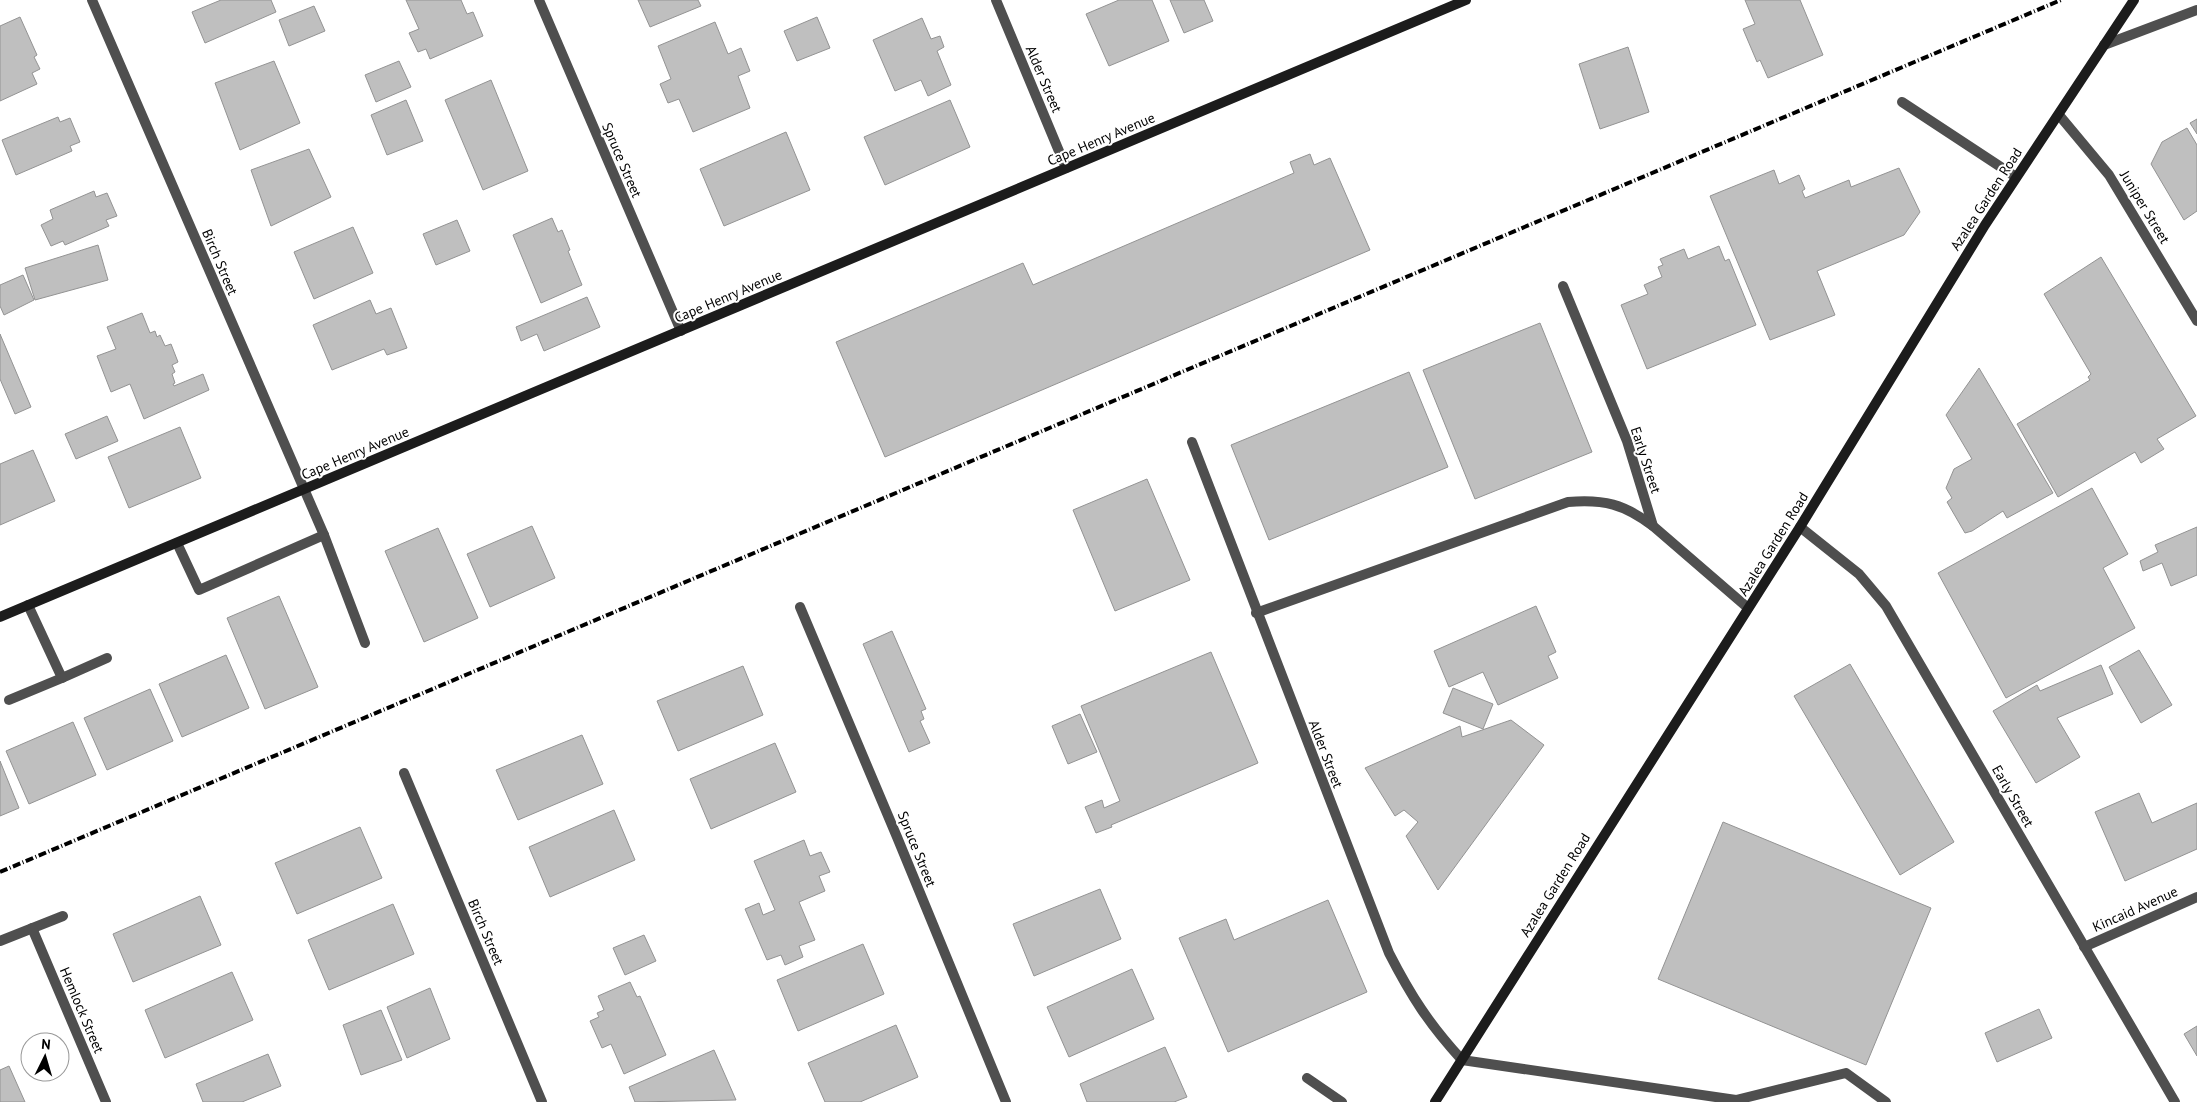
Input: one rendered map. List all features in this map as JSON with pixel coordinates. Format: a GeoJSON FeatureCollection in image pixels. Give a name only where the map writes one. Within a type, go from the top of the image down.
{"type":"FeatureCollection","features":[{"type":"Feature","properties":{"kind":"street","name":"Birch Street"},"geometry":{"type":"LineString","coordinates":[[92,0],[324,535],[365,643]]}},
{"type":"Feature","properties":{"kind":"street","name":"Spruce Street"},"geometry":{"type":"LineString","coordinates":[[539,0],[681,331]]}},
{"type":"Feature","properties":{"kind":"street","name":"Alder Street"},"geometry":{"type":"LineString","coordinates":[[996,0],[1066,168]]}},
{"type":"Feature","properties":{"kind":"street","name":"Cape Henry Avenue"},"geometry":{"type":"LineString","coordinates":[[0,617],[681,331],[1448,4],[1466,0]]}},
{"type":"Feature","properties":{"kind":"street","name":"Azalea Garden Road"},"geometry":{"type":"LineString","coordinates":[[1435,1102],[1800,527],[2016,177],[2134,0]]}},
{"type":"Feature","properties":{"kind":"street"},"geometry":{"type":"LineString","coordinates":[[2104,45],[2197,10]]}},
{"type":"Feature","properties":{"kind":"street"},"geometry":{"type":"LineString","coordinates":[[1902,102],[2016,177]]}},
{"type":"Feature","properties":{"kind":"street","name":"Juniper Street"},"geometry":{"type":"LineString","coordinates":[[2058,115],[2110,175],[2197,321]]}},
{"type":"Feature","properties":{"kind":"street","name":"Early Street"},"geometry":{"type":"LineString","coordinates":[[1564,286],[1627,441],[1654,526]]}},
{"type":"Feature","properties":{"kind":"street","name":"Alder Street"},"geometry":{"type":"LineString","coordinates":[[1192,442],[1256,613],[1389,953],[1419,1008],[1435,1031],[1462,1060]]}},
{"type":"Feature","properties":{"kind":"street"},"geometry":{"type":"LineString","coordinates":[[1256,613],[1568,502],[1591,500],[1613,504],[1635,512],[1654,526],[1748,608]]}},
{"type":"Feature","properties":{"kind":"street","name":"Early Street"},"geometry":{"type":"LineString","coordinates":[[1800,527],[1859,574],[1886,606],[2175,1102]]}},
{"type":"Feature","properties":{"kind":"street"},"geometry":{"type":"LineString","coordinates":[[177,543],[199,590],[324,535]]}},
{"type":"Feature","properties":{"kind":"street"},"geometry":{"type":"LineString","coordinates":[[28,605],[62,678]]}},
{"type":"Feature","properties":{"kind":"street","name":"Spruce Street"},"geometry":{"type":"LineString","coordinates":[[800,607],[1006,1102]]}},
{"type":"Feature","properties":{"kind":"street"},"geometry":{"type":"LineString","coordinates":[[9,700],[107,658]]}},
{"type":"Feature","properties":{"kind":"street","name":"Birch Street"},"geometry":{"type":"LineString","coordinates":[[404,773],[542,1102]]}},
{"type":"Feature","properties":{"kind":"street","name":"Kincaid Avenue"},"geometry":{"type":"LineString","coordinates":[[2084,947],[2197,897]]}},
{"type":"Feature","properties":{"kind":"street"},"geometry":{"type":"LineString","coordinates":[[0,940],[63,916]]}},
{"type":"Feature","properties":{"kind":"street","name":"Hemlock Street"},"geometry":{"type":"LineString","coordinates":[[32,928],[106,1102]]}},
{"type":"Feature","properties":{"kind":"street"},"geometry":{"type":"LineString","coordinates":[[1462,1060],[1736,1100],[1846,1073],[1886,1102]]}},
{"type":"Feature","properties":{"kind":"street"},"geometry":{"type":"LineString","coordinates":[[1307,1078],[1342,1102]]}},
{"type":"Feature","properties":{"kind":"building"},"geometry":{"type":"Polygon","coordinates":[[[221,0],[271,0],[276,12],[205,43],[192,12],[221,0]]]}},
{"type":"Feature","properties":{"kind":"building"},"geometry":{"type":"Polygon","coordinates":[[[406,0],[461,0],[467,14],[473,12],[483,36],[430,59],[426,49],[418,52],[409,33],[419,29],[406,0]]]}},
{"type":"Feature","properties":{"kind":"building"},"geometry":{"type":"Polygon","coordinates":[[[638,0],[698,0],[701,6],[650,27],[638,0]]]}},
{"type":"Feature","properties":{"kind":"building"},"geometry":{"type":"Polygon","coordinates":[[[1119,0],[1152,0],[1169,41],[1109,66],[1086,14],[1119,0]]]}},
{"type":"Feature","properties":{"kind":"building"},"geometry":{"type":"Polygon","coordinates":[[[1170,0],[1204,0],[1213,21],[1184,33],[1170,0]]]}},
{"type":"Feature","properties":{"kind":"building"},"geometry":{"type":"Polygon","coordinates":[[[1745,0],[1800,0],[1823,55],[1768,78],[1760,60],[1757,62],[1743,29],[1755,24],[1745,0]]]}},
{"type":"Feature","properties":{"kind":"building"},"geometry":{"type":"Polygon","coordinates":[[[314,6],[325,31],[289,46],[279,20],[314,6]]]}},
{"type":"Feature","properties":{"kind":"building"},"geometry":{"type":"Polygon","coordinates":[[[20,17],[37,55],[34,57],[40,69],[32,73],[37,84],[0,101],[0,26],[20,17]]]}},
{"type":"Feature","properties":{"kind":"building"},"geometry":{"type":"Polygon","coordinates":[[[817,17],[830,48],[797,61],[784,31],[817,17]]]}},
{"type":"Feature","properties":{"kind":"building"},"geometry":{"type":"Polygon","coordinates":[[[922,18],[931,39],[940,36],[944,47],[937,51],[951,85],[928,96],[921,80],[895,91],[873,40],[922,18]]]}},
{"type":"Feature","properties":{"kind":"building"},"geometry":{"type":"Polygon","coordinates":[[[715,22],[728,54],[741,48],[750,71],[738,76],[750,108],[693,132],[679,99],[668,103],[660,84],[671,79],[658,46],[715,22]]]}},
{"type":"Feature","properties":{"kind":"building"},"geometry":{"type":"Polygon","coordinates":[[[1628,47],[1649,112],[1600,129],[1579,64],[1628,47]]]}},
{"type":"Feature","properties":{"kind":"building"},"geometry":{"type":"Polygon","coordinates":[[[274,61],[300,123],[240,150],[215,83],[274,61]]]}},
{"type":"Feature","properties":{"kind":"building"},"geometry":{"type":"Polygon","coordinates":[[[399,61],[411,87],[376,102],[365,75],[399,61]]]}},
{"type":"Feature","properties":{"kind":"building"},"geometry":{"type":"Polygon","coordinates":[[[491,80],[528,171],[483,190],[445,100],[491,80]]]}},
{"type":"Feature","properties":{"kind":"building"},"geometry":{"type":"Polygon","coordinates":[[[406,100],[423,141],[387,155],[371,115],[406,100]]]}},
{"type":"Feature","properties":{"kind":"building"},"geometry":{"type":"Polygon","coordinates":[[[950,100],[970,147],[885,185],[864,137],[950,100]]]}},
{"type":"Feature","properties":{"kind":"building"},"geometry":{"type":"Polygon","coordinates":[[[58,117],[60,122],[70,118],[80,142],[70,146],[72,151],[16,175],[2,140],[58,117]]]}},
{"type":"Feature","properties":{"kind":"building"},"geometry":{"type":"Polygon","coordinates":[[[2197,119],[2197,134],[2190,123],[2197,119]]]}},
{"type":"Feature","properties":{"kind":"building"},"geometry":{"type":"Polygon","coordinates":[[[2187,128],[2197,145],[2197,211],[2184,220],[2151,164],[2162,142],[2187,128]]]}},
{"type":"Feature","properties":{"kind":"building"},"geometry":{"type":"Polygon","coordinates":[[[786,132],[810,190],[724,226],[700,169],[786,132]]]}},
{"type":"Feature","properties":{"kind":"building"},"geometry":{"type":"Polygon","coordinates":[[[309,149],[331,197],[271,226],[251,170],[309,149]]]}},
{"type":"Feature","properties":{"kind":"building"},"geometry":{"type":"Polygon","coordinates":[[[1310,154],[1314,165],[1330,158],[1370,250],[885,457],[836,342],[1023,263],[1033,285],[1294,173],[1290,162],[1310,154]]]}},
{"type":"Feature","properties":{"kind":"building"},"geometry":{"type":"Polygon","coordinates":[[[1899,168],[1920,212],[1904,235],[1817,271],[1835,315],[1770,340],[1710,196],[1774,170],[1779,184],[1799,175],[1805,189],[1802,191],[1805,198],[1849,180],[1851,187],[1899,168]]]}},
{"type":"Feature","properties":{"kind":"building"},"geometry":{"type":"Polygon","coordinates":[[[94,191],[96,197],[107,193],[117,216],[106,220],[109,226],[65,245],[63,241],[51,246],[41,225],[53,219],[50,210],[94,191]]]}},
{"type":"Feature","properties":{"kind":"building"},"geometry":{"type":"Polygon","coordinates":[[[552,218],[558,232],[562,230],[570,250],[568,251],[582,285],[541,303],[513,235],[552,218]]]}},
{"type":"Feature","properties":{"kind":"building"},"geometry":{"type":"Polygon","coordinates":[[[457,220],[470,251],[436,265],[423,234],[457,220]]]}},
{"type":"Feature","properties":{"kind":"building"},"geometry":{"type":"Polygon","coordinates":[[[353,227],[373,273],[314,299],[294,252],[353,227]]]}},
{"type":"Feature","properties":{"kind":"building"},"geometry":{"type":"Polygon","coordinates":[[[98,245],[108,280],[35,300],[25,268],[98,245]]]}},
{"type":"Feature","properties":{"kind":"building"},"geometry":{"type":"Polygon","coordinates":[[[1719,246],[1725,261],[1729,259],[1756,325],[1647,369],[1621,305],[1648,294],[1644,285],[1662,277],[1658,267],[1663,265],[1660,259],[1684,249],[1688,259],[1719,246]]]}},
{"type":"Feature","properties":{"kind":"building"},"geometry":{"type":"Polygon","coordinates":[[[2101,257],[2196,416],[2157,439],[2164,449],[2141,463],[2135,452],[2058,497],[2017,424],[2090,380],[2088,377],[2091,374],[2044,294],[2101,257]]]}},
{"type":"Feature","properties":{"kind":"building"},"geometry":{"type":"Polygon","coordinates":[[[23,275],[34,300],[4,315],[0,306],[0,285],[23,275]]]}},
{"type":"Feature","properties":{"kind":"building"},"geometry":{"type":"Polygon","coordinates":[[[587,297],[600,327],[544,351],[537,334],[521,341],[516,327],[587,297]]]}},
{"type":"Feature","properties":{"kind":"building"},"geometry":{"type":"Polygon","coordinates":[[[370,300],[376,314],[391,308],[407,348],[387,355],[384,349],[332,370],[313,325],[370,300]]]}},
{"type":"Feature","properties":{"kind":"building"},"geometry":{"type":"Polygon","coordinates":[[[142,313],[150,333],[155,331],[157,337],[160,335],[165,346],[171,344],[178,362],[172,365],[175,372],[172,374],[174,386],[203,374],[209,390],[144,419],[130,384],[111,392],[97,356],[116,349],[107,327],[142,313]]]}},
{"type":"Feature","properties":{"kind":"building"},"geometry":{"type":"Polygon","coordinates":[[[1540,323],[1592,452],[1475,499],[1423,370],[1540,323]]]}},
{"type":"Feature","properties":{"kind":"building"},"geometry":{"type":"Polygon","coordinates":[[[0,334],[31,407],[15,414],[0,379],[0,334]]]}},
{"type":"Feature","properties":{"kind":"building"},"geometry":{"type":"Polygon","coordinates":[[[1979,368],[2053,493],[2007,518],[2003,511],[1972,531],[1965,533],[1947,502],[1952,498],[1946,488],[1954,469],[1972,459],[1946,415],[1979,368]]]}},
{"type":"Feature","properties":{"kind":"building"},"geometry":{"type":"Polygon","coordinates":[[[1409,372],[1448,467],[1269,540],[1231,445],[1409,372]]]}},
{"type":"Feature","properties":{"kind":"building"},"geometry":{"type":"Polygon","coordinates":[[[107,416],[118,441],[76,459],[65,434],[107,416]]]}},
{"type":"Feature","properties":{"kind":"building"},"geometry":{"type":"Polygon","coordinates":[[[180,427],[201,478],[129,508],[108,457],[180,427]]]}},
{"type":"Feature","properties":{"kind":"building"},"geometry":{"type":"Polygon","coordinates":[[[33,450],[55,501],[0,525],[0,464],[33,450]]]}},
{"type":"Feature","properties":{"kind":"building"},"geometry":{"type":"Polygon","coordinates":[[[1147,479],[1190,580],[1115,611],[1073,510],[1147,479]]]}},
{"type":"Feature","properties":{"kind":"building"},"geometry":{"type":"Polygon","coordinates":[[[2092,488],[2128,554],[2103,568],[2135,628],[2006,698],[1938,573],[2092,488]]]}},
{"type":"Feature","properties":{"kind":"building"},"geometry":{"type":"Polygon","coordinates":[[[532,526],[555,578],[490,607],[467,554],[532,526]]]}},
{"type":"Feature","properties":{"kind":"building"},"geometry":{"type":"Polygon","coordinates":[[[2197,527],[2197,575],[2171,586],[2162,563],[2143,571],[2140,561],[2158,552],[2155,545],[2197,527]]]}},
{"type":"Feature","properties":{"kind":"building"},"geometry":{"type":"Polygon","coordinates":[[[438,528],[478,618],[424,642],[385,551],[438,528]]]}},
{"type":"Feature","properties":{"kind":"building"},"geometry":{"type":"Polygon","coordinates":[[[279,596],[318,687],[265,709],[227,618],[279,596]]]}},
{"type":"Feature","properties":{"kind":"building"},"geometry":{"type":"Polygon","coordinates":[[[1536,606],[1556,652],[1548,656],[1558,678],[1498,705],[1483,672],[1449,687],[1434,651],[1536,606]]]}},
{"type":"Feature","properties":{"kind":"building"},"geometry":{"type":"Polygon","coordinates":[[[892,631],[926,709],[921,711],[924,719],[920,721],[930,743],[909,752],[863,644],[892,631]]]}},
{"type":"Feature","properties":{"kind":"building"},"geometry":{"type":"Polygon","coordinates":[[[2139,650],[2172,705],[2141,723],[2109,667],[2139,650]]]}},
{"type":"Feature","properties":{"kind":"building"},"geometry":{"type":"Polygon","coordinates":[[[1211,652],[1258,763],[1096,833],[1085,807],[1102,800],[1104,808],[1120,801],[1081,706],[1211,652]]]}},
{"type":"Feature","properties":{"kind":"building"},"geometry":{"type":"Polygon","coordinates":[[[226,655],[249,708],[182,737],[159,684],[226,655]]]}},
{"type":"Feature","properties":{"kind":"building"},"geometry":{"type":"Polygon","coordinates":[[[1850,664],[1954,842],[1900,875],[1794,696],[1850,664]]]}},
{"type":"Feature","properties":{"kind":"building"},"geometry":{"type":"Polygon","coordinates":[[[2101,665],[2113,694],[2057,718],[2080,757],[2036,783],[1993,711],[2037,685],[2040,691],[2101,665]]]}},
{"type":"Feature","properties":{"kind":"building"},"geometry":{"type":"Polygon","coordinates":[[[743,666],[763,715],[678,751],[657,701],[743,666]]]}},
{"type":"Feature","properties":{"kind":"building"},"geometry":{"type":"Polygon","coordinates":[[[1453,688],[1493,704],[1483,729],[1443,713],[1453,688]]]}},
{"type":"Feature","properties":{"kind":"building"},"geometry":{"type":"Polygon","coordinates":[[[150,689],[173,741],[107,770],[84,718],[150,689]]]}},
{"type":"Feature","properties":{"kind":"building"},"geometry":{"type":"Polygon","coordinates":[[[1080,714],[1097,752],[1068,764],[1052,726],[1080,714]]]}},
{"type":"Feature","properties":{"kind":"building"},"geometry":{"type":"Polygon","coordinates":[[[1511,720],[1544,745],[1438,890],[1406,836],[1418,822],[1404,810],[1395,816],[1365,768],[1460,726],[1462,737],[1511,720]]]}},
{"type":"Feature","properties":{"kind":"building"},"geometry":{"type":"Polygon","coordinates":[[[73,722],[96,775],[29,804],[6,751],[73,722]]]}},
{"type":"Feature","properties":{"kind":"building"},"geometry":{"type":"Polygon","coordinates":[[[582,735],[603,784],[518,820],[496,770],[582,735]]]}},
{"type":"Feature","properties":{"kind":"building"},"geometry":{"type":"Polygon","coordinates":[[[775,743],[796,792],[711,829],[690,779],[775,743]]]}},
{"type":"Feature","properties":{"kind":"building"},"geometry":{"type":"Polygon","coordinates":[[[0,761],[19,808],[0,816],[0,761]]]}},
{"type":"Feature","properties":{"kind":"building"},"geometry":{"type":"Polygon","coordinates":[[[2139,793],[2152,823],[2197,803],[2197,849],[2125,881],[2095,812],[2139,793]]]}},
{"type":"Feature","properties":{"kind":"building"},"geometry":{"type":"Polygon","coordinates":[[[614,810],[635,860],[550,897],[529,847],[614,810]]]}},
{"type":"Feature","properties":{"kind":"building"},"geometry":{"type":"Polygon","coordinates":[[[1723,822],[1931,908],[1866,1065],[1658,979],[1723,822]]]}},
{"type":"Feature","properties":{"kind":"building"},"geometry":{"type":"Polygon","coordinates":[[[360,827],[382,878],[297,914],[275,863],[360,827]]]}},
{"type":"Feature","properties":{"kind":"building"},"geometry":{"type":"Polygon","coordinates":[[[804,840],[810,856],[821,852],[830,872],[819,876],[825,891],[799,902],[815,940],[799,946],[803,957],[785,965],[781,955],[767,960],[745,909],[759,903],[763,915],[775,910],[754,861],[804,840]]]}},
{"type":"Feature","properties":{"kind":"building"},"geometry":{"type":"Polygon","coordinates":[[[1100,889],[1121,939],[1034,976],[1013,924],[1100,889]]]}},
{"type":"Feature","properties":{"kind":"building"},"geometry":{"type":"Polygon","coordinates":[[[200,896],[221,945],[133,982],[113,934],[200,896]]]}},
{"type":"Feature","properties":{"kind":"building"},"geometry":{"type":"Polygon","coordinates":[[[1328,900],[1367,992],[1228,1052],[1179,938],[1226,919],[1234,940],[1328,900]]]}},
{"type":"Feature","properties":{"kind":"building"},"geometry":{"type":"Polygon","coordinates":[[[393,904],[414,954],[329,990],[308,940],[393,904]]]}},
{"type":"Feature","properties":{"kind":"building"},"geometry":{"type":"Polygon","coordinates":[[[644,935],[656,961],[625,975],[613,948],[644,935]]]}},
{"type":"Feature","properties":{"kind":"building"},"geometry":{"type":"Polygon","coordinates":[[[863,944],[884,994],[798,1031],[777,980],[863,944]]]}},
{"type":"Feature","properties":{"kind":"building"},"geometry":{"type":"Polygon","coordinates":[[[1132,969],[1154,1019],[1069,1057],[1047,1007],[1132,969]]]}},
{"type":"Feature","properties":{"kind":"building"},"geometry":{"type":"Polygon","coordinates":[[[232,972],[253,1020],[165,1058],[145,1010],[232,972]]]}},
{"type":"Feature","properties":{"kind":"building"},"geometry":{"type":"Polygon","coordinates":[[[630,982],[637,997],[640,996],[666,1055],[624,1074],[611,1044],[602,1048],[590,1021],[599,1017],[597,1013],[604,1010],[598,996],[630,982]]]}},
{"type":"Feature","properties":{"kind":"building"},"geometry":{"type":"Polygon","coordinates":[[[430,988],[450,1039],[407,1058],[387,1007],[430,988]]]}},
{"type":"Feature","properties":{"kind":"building"},"geometry":{"type":"Polygon","coordinates":[[[2039,1009],[2052,1038],[1997,1062],[1985,1033],[2039,1009]]]}},
{"type":"Feature","properties":{"kind":"building"},"geometry":{"type":"Polygon","coordinates":[[[381,1010],[402,1060],[361,1075],[343,1025],[381,1010]]]}},
{"type":"Feature","properties":{"kind":"building"},"geometry":{"type":"Polygon","coordinates":[[[896,1025],[918,1077],[860,1102],[825,1102],[808,1063],[896,1025]]]}},
{"type":"Feature","properties":{"kind":"building"},"geometry":{"type":"Polygon","coordinates":[[[2197,1026],[2197,1056],[2184,1034],[2197,1026]]]}},
{"type":"Feature","properties":{"kind":"building"},"geometry":{"type":"Polygon","coordinates":[[[1165,1047],[1187,1097],[1174,1102],[1087,1102],[1080,1084],[1165,1047]]]}},
{"type":"Feature","properties":{"kind":"building"},"geometry":{"type":"Polygon","coordinates":[[[714,1050],[736,1100],[635,1102],[629,1087],[714,1050]]]}},
{"type":"Feature","properties":{"kind":"building"},"geometry":{"type":"Polygon","coordinates":[[[268,1054],[281,1086],[242,1102],[203,1102],[196,1084],[268,1054]]]}},
{"type":"Feature","properties":{"kind":"building"},"geometry":{"type":"Polygon","coordinates":[[[9,1066],[25,1102],[0,1102],[0,1070],[9,1066]]]}},
{"type":"Feature","properties":{"kind":"railway"},"geometry":{"type":"LineString","coordinates":[[0,872],[2061,0]]}}]}
